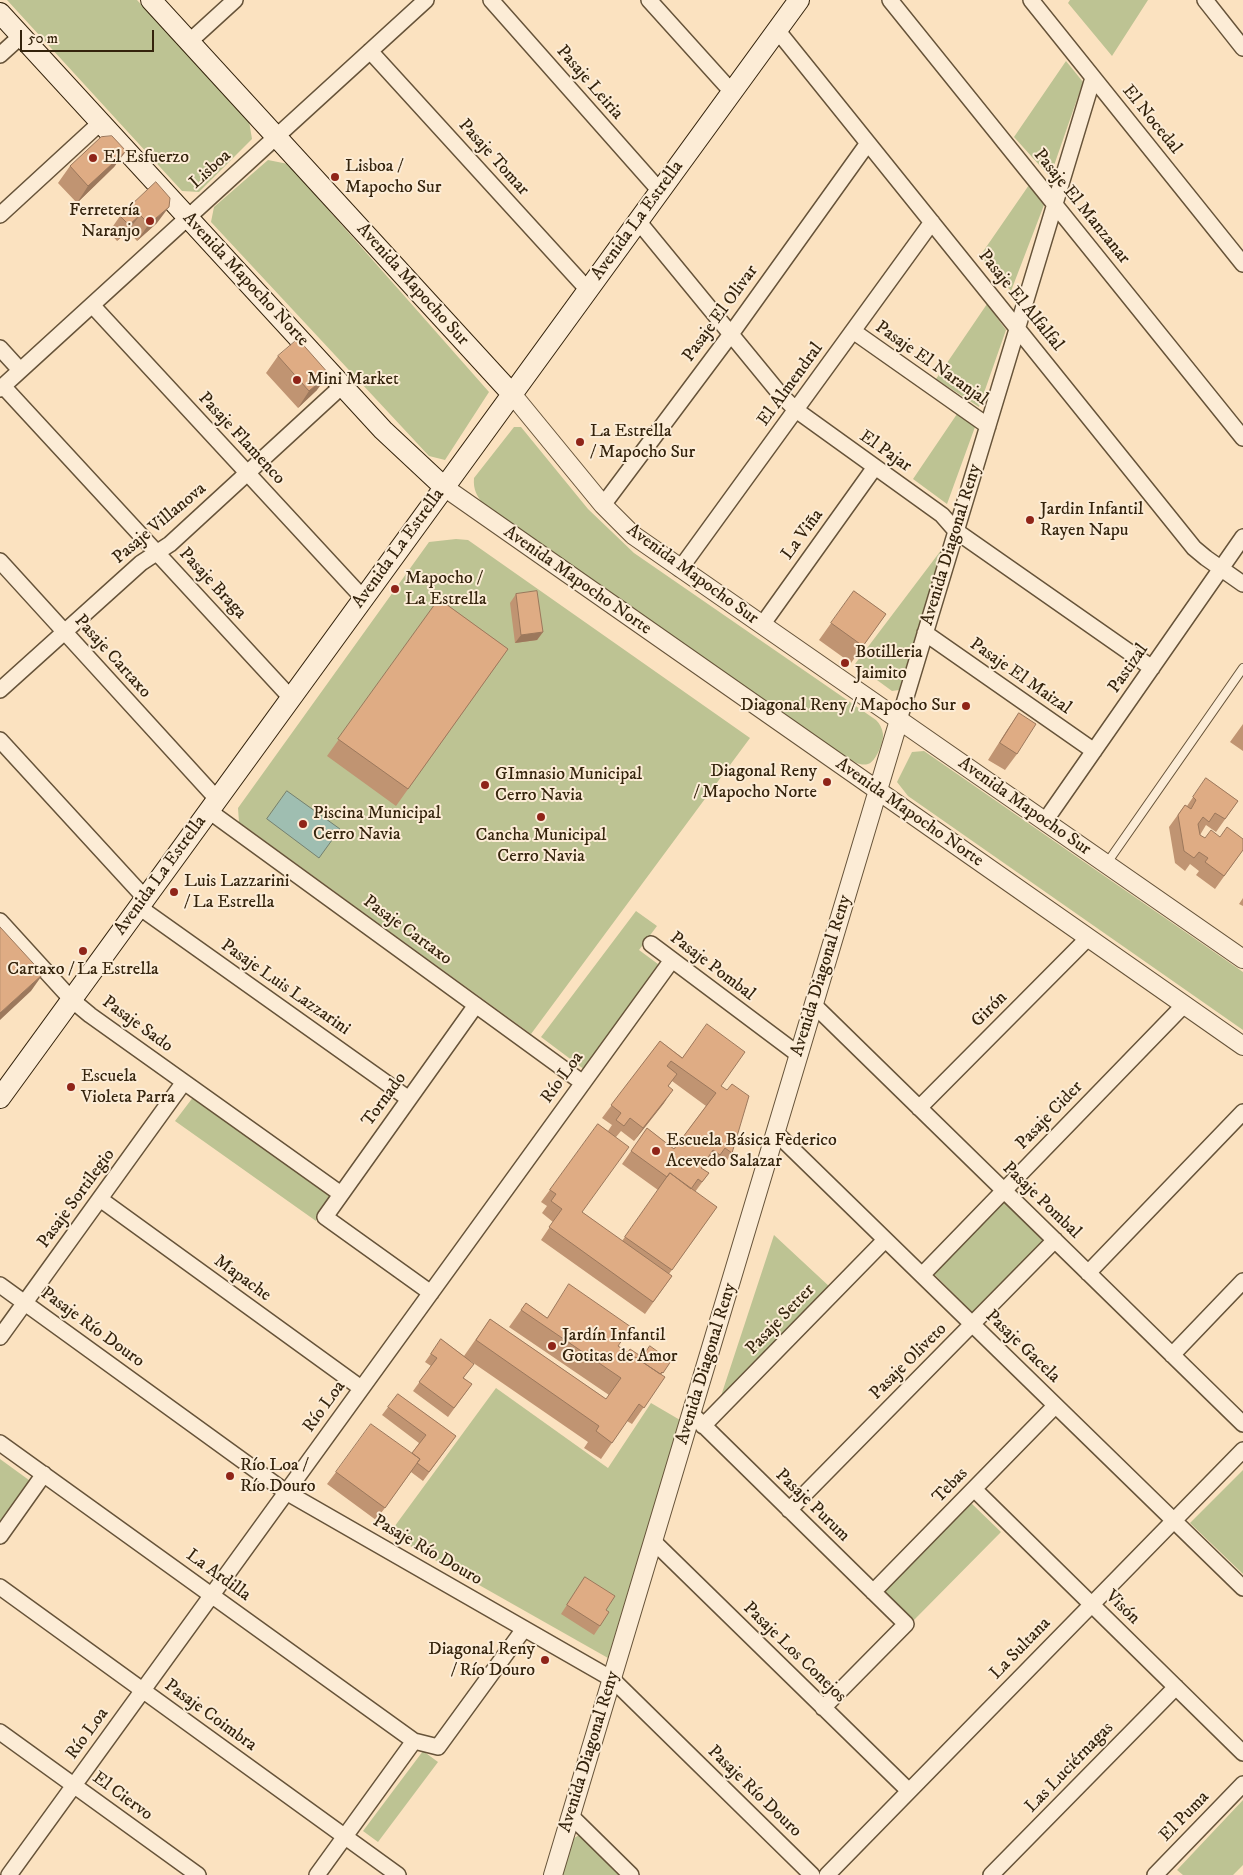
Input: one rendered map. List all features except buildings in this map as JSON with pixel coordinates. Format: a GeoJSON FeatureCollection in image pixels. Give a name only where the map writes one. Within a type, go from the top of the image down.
{"type":"FeatureCollection","features":[{"type":"Feature","properties":{"kind":"main road","name":"Avenida Mapocho Sur"},"geometry":{"type":"LineString","coordinates":[[150,0],[512,394]]}},
{"type":"Feature","properties":{"kind":"main road","name":"Avenida La Estrella"},"geometry":{"type":"LineString","coordinates":[[0,1098],[799,0]]}},
{"type":"Feature","properties":{"kind":"main road","name":"Avenida Mapocho Norte"},"geometry":{"type":"LineString","coordinates":[[0,13],[342,386],[390,436],[444,487]]}},
{"type":"Feature","properties":{"kind":"street"},"geometry":{"type":"LineString","coordinates":[[189,42],[235,0]]}},
{"type":"Feature","properties":{"kind":"street","name":"Lisboa"},"geometry":{"type":"LineString","coordinates":[[2,387],[426,0]]}},
{"type":"Feature","properties":{"kind":"street","name":"Pasaje Leiria"},"geometry":{"type":"LineString","coordinates":[[491,0],[660,191]]}},
{"type":"Feature","properties":{"kind":"street"},"geometry":{"type":"LineString","coordinates":[[649,0],[732,92]]}},
{"type":"Feature","properties":{"kind":"street","name":"Pasaje El Manzanar"},"geometry":{"type":"LineString","coordinates":[[890,0],[1243,438]]}},
{"type":"Feature","properties":{"kind":"street","name":"El Nocedal"},"geometry":{"type":"LineString","coordinates":[[1031,0],[1243,264]]}},
{"type":"Feature","properties":{"kind":"street"},"geometry":{"type":"LineString","coordinates":[[1205,0],[1243,48]]}},
{"type":"Feature","properties":{"kind":"street","name":"Pasaje El Alfalfal"},"geometry":{"type":"LineString","coordinates":[[777,30],[1194,548],[1243,584]]}},
{"type":"Feature","properties":{"kind":"street"},"geometry":{"type":"LineString","coordinates":[[0,55],[21,36]]}},
{"type":"Feature","properties":{"kind":"street","name":"Pasaje Tomar"},"geometry":{"type":"LineString","coordinates":[[370,51],[588,290]]}},
{"type":"Feature","properties":{"kind":"street","name":"Avenida Diagonal Reny"},"geometry":{"type":"LineString","coordinates":[[553,1875],[654,1542],[698,1420],[776,1133],[1093,78]]}},
{"type":"Feature","properties":{"kind":"street"},"geometry":{"type":"LineString","coordinates":[[0,215],[100,123]]}},
{"type":"Feature","properties":{"kind":"street","name":"Pasaje El Olivar"},"geometry":{"type":"LineString","coordinates":[[603,505],[731,334],[868,142]]}},
{"type":"Feature","properties":{"kind":"street","name":"El Pajar"},"geometry":{"type":"LineString","coordinates":[[638,221],[780,394],[796,410],[942,515],[956,531],[1152,668]]}},
{"type":"Feature","properties":{"kind":"street","name":"El Almendral"},"geometry":{"type":"LineString","coordinates":[[680,569],[932,222]]}},
{"type":"Feature","properties":{"kind":"street","name":"Pasaje Flamenco"},"geometry":{"type":"LineString","coordinates":[[92,305],[363,598]]}},
{"type":"Feature","properties":{"kind":"street","name":"Pasaje El Naranjal"},"geometry":{"type":"LineString","coordinates":[[853,331],[988,426]]}},
{"type":"Feature","properties":{"kind":"street"},"geometry":{"type":"LineString","coordinates":[[0,348],[20,370]]}},
{"type":"Feature","properties":{"kind":"street","name":"Pasaje Villanova"},"geometry":{"type":"LineString","coordinates":[[0,690],[141,563],[170,544],[342,386]]}},
{"type":"Feature","properties":{"kind":"street","name":"Pasaje Braga"},"geometry":{"type":"LineString","coordinates":[[2,387],[291,698]]}},
{"type":"Feature","properties":{"kind":"street","name":"Avenida Mapocho Sur"},"geometry":{"type":"LineString","coordinates":[[512,394],[603,505],[633,535],[1243,959]]}},
{"type":"Feature","properties":{"kind":"street","name":"La Viña"},"geometry":{"type":"LineString","coordinates":[[762,625],[875,467]]}},
{"type":"Feature","properties":{"kind":"street","name":"Avenida Mapocho Norte"},"geometry":{"type":"LineString","coordinates":[[444,487],[1243,1046]]}},
{"type":"Feature","properties":{"kind":"street","name":"Pastizal"},"geometry":{"type":"LineString","coordinates":[[1045,821],[1243,537]]}},
{"type":"Feature","properties":{"kind":"street","name":"Pasaje Cartaxo"},"geometry":{"type":"LineString","coordinates":[[0,561],[64,632],[213,805],[476,1005],[583,1082]]}},
{"type":"Feature","properties":{"kind":"street","name":"Pasaje El Maizal"},"geometry":{"type":"LineString","coordinates":[[925,634],[1094,751]]}},
{"type":"Feature","properties":{"kind":"street","name":"Pasaje Luis Lazzarini"},"geometry":{"type":"LineString","coordinates":[[0,740],[142,903],[409,1099]]}},
{"type":"Feature","properties":{"kind":"street","name":"Pasaje Sado"},"geometry":{"type":"LineString","coordinates":[[0,921],[72,1000],[90,1015],[341,1194]]}},
{"type":"Feature","properties":{"kind":"street","name":"Girón"},"geometry":{"type":"LineString","coordinates":[[919,1108],[1088,938]]}},
{"type":"Feature","properties":{"kind":"street","name":"Pasaje Pombal"},"geometry":{"type":"LineString","coordinates":[[651,944],[799,1055]]}},
{"type":"Feature","properties":{"kind":"street","name":"Río Loa"},"geometry":{"type":"LineString","coordinates":[[9,1875],[672,960]]}},
{"type":"Feature","properties":{"kind":"street","name":"Tornado"},"geometry":{"type":"LineString","coordinates":[[431,1292],[325,1217],[476,1005]]}},
{"type":"Feature","properties":{"kind":"street","name":"Pasaje Pombal"},"geometry":{"type":"LineString","coordinates":[[814,1005],[1243,1424]]}},
{"type":"Feature","properties":{"kind":"street","name":"Pasaje Cider"},"geometry":{"type":"LineString","coordinates":[[922,1275],[1184,1005]]}},
{"type":"Feature","properties":{"kind":"street","name":"Pasaje Sortilegio"},"geometry":{"type":"LineString","coordinates":[[0,1337],[184,1082]]}},
{"type":"Feature","properties":{"kind":"street"},"geometry":{"type":"LineString","coordinates":[[1088,1273],[1243,1112]]}},
{"type":"Feature","properties":{"kind":"street","name":"Pasaje Gacela"},"geometry":{"type":"LineString","coordinates":[[776,1133],[1243,1588]]}},
{"type":"Feature","properties":{"kind":"street","name":"Mapache"},"geometry":{"type":"LineString","coordinates":[[100,1199],[361,1388]]}},
{"type":"Feature","properties":{"kind":"street","name":"Pasaje Setter"},"geometry":{"type":"LineString","coordinates":[[698,1420],[885,1240]]}},
{"type":"Feature","properties":{"kind":"street","name":"Pasaje Oliveto"},"geometry":{"type":"LineString","coordinates":[[789,1510],[1054,1240]]}},
{"type":"Feature","properties":{"kind":"street"},"geometry":{"type":"LineString","coordinates":[[1172,1355],[1243,1281]]}},
{"type":"Feature","properties":{"kind":"street","name":"Pasaje Río Douro"},"geometry":{"type":"LineString","coordinates":[[0,1285],[286,1492],[612,1679],[812,1875]]}},
{"type":"Feature","properties":{"kind":"street","name":"Tebas"},"geometry":{"type":"LineString","coordinates":[[873,1592],[1055,1406]]}},
{"type":"Feature","properties":{"kind":"street","name":"Pasaje Purum"},"geometry":{"type":"LineString","coordinates":[[698,1420],[906,1624],[824,1708]]}},
{"type":"Feature","properties":{"kind":"street","name":"La Ardilla"},"geometry":{"type":"LineString","coordinates":[[0,1442],[414,1741]]}},
{"type":"Feature","properties":{"kind":"street","name":"La Sultana"},"geometry":{"type":"LineString","coordinates":[[826,1875],[1243,1450]]}},
{"type":"Feature","properties":{"kind":"street"},"geometry":{"type":"LineString","coordinates":[[0,1536],[44,1474]]}},
{"type":"Feature","properties":{"kind":"street","name":"Visón"},"geometry":{"type":"LineString","coordinates":[[974,1489],[1243,1753]]}},
{"type":"Feature","properties":{"kind":"street","name":"Pasaje Los Conejos"},"geometry":{"type":"LineString","coordinates":[[654,1542],[908,1791]]}},
{"type":"Feature","properties":{"kind":"street","name":"Pasaje Coimbra"},"geometry":{"type":"LineString","coordinates":[[0,1587],[398,1875]]}},
{"type":"Feature","properties":{"kind":"street"},"geometry":{"type":"LineString","coordinates":[[318,1875],[414,1741],[438,1747],[524,1629]]}},
{"type":"Feature","properties":{"kind":"street","name":"Las Luciérnagas"},"geometry":{"type":"LineString","coordinates":[[993,1874],[1176,1687]]}},
{"type":"Feature","properties":{"kind":"street","name":"El Ciervo"},"geometry":{"type":"LineString","coordinates":[[0,1732],[198,1875]]}},
{"type":"Feature","properties":{"kind":"street","name":"El Puma"},"geometry":{"type":"LineString","coordinates":[[1158,1874],[1243,1784]]}},
{"type":"Feature","properties":{"kind":"street"},"geometry":{"type":"LineString","coordinates":[[571,1816],[631,1875]]}},
{"type":"Feature","properties":{"kind":"lane"},"geometry":{"type":"LineString","coordinates":[[1106,864],[1243,668]]}},
{"type":"Feature","properties":{"kind":"green space"},"geometry":{"type":"Polygon","coordinates":[[[7,0],[137,0],[249,121],[252,139],[199,192],[182,191],[7,0]]]}},
{"type":"Feature","properties":{"kind":"green space"},"geometry":{"type":"Polygon","coordinates":[[[1070,0],[1148,0],[1112,56],[1068,3],[1070,0]]]}},
{"type":"Feature","properties":{"kind":"green space"},"geometry":{"type":"Polygon","coordinates":[[[1066,61],[1083,82],[1050,177],[1014,137],[1066,61]]]}},
{"type":"Feature","properties":{"kind":"green space"},"geometry":{"type":"Polygon","coordinates":[[[268,160],[288,164],[489,392],[445,460],[429,456],[211,222],[214,207],[268,160]]]}},
{"type":"Feature","properties":{"kind":"green space"},"geometry":{"type":"Polygon","coordinates":[[[1029,185],[1044,205],[1011,291],[980,256],[1029,185]]]}},
{"type":"Feature","properties":{"kind":"green space"},"geometry":{"type":"Polygon","coordinates":[[[987,304],[1006,330],[979,407],[936,379],[987,304]]]}},
{"type":"Feature","properties":{"kind":"green space"},"geometry":{"type":"Polygon","coordinates":[[[957,414],[975,427],[947,504],[913,479],[957,414]]]}},
{"type":"Feature","properties":{"kind":"green space"},"geometry":{"type":"Polygon","coordinates":[[[514,427],[521,427],[588,509],[634,553],[876,720],[880,725],[883,737],[879,751],[874,759],[868,764],[863,764],[849,759],[484,505],[476,493],[474,478],[514,427]]]}},
{"type":"Feature","properties":{"kind":"green space","name":"GImnasio Municipal Cerro Navia"},"geometry":{"type":"Polygon","coordinates":[[[456,539],[468,540],[750,738],[531,1034],[239,822],[238,808],[429,542],[456,539]]]}},
{"type":"Feature","properties":{"kind":"green space"},"geometry":{"type":"Polygon","coordinates":[[[942,549],[899,690],[892,691],[855,664],[942,549]]]}},
{"type":"Feature","properties":{"kind":"green space"},"geometry":{"type":"Polygon","coordinates":[[[924,751],[1243,972],[1243,1030],[908,796],[897,782],[912,752],[924,751]]]}},
{"type":"Feature","properties":{"kind":"green space"},"geometry":{"type":"Polygon","coordinates":[[[636,911],[657,926],[639,950],[662,967],[585,1070],[541,1037],[636,911]]]}},
{"type":"Feature","properties":{"kind":"green space"},"geometry":{"type":"Polygon","coordinates":[[[194,1096],[331,1196],[316,1221],[175,1121],[194,1096]]]}},
{"type":"Feature","properties":{"kind":"green space"},"geometry":{"type":"Polygon","coordinates":[[[1003,1201],[1044,1242],[974,1314],[931,1271],[1003,1201]]]}},
{"type":"Feature","properties":{"kind":"green space"},"geometry":{"type":"Polygon","coordinates":[[[774,1235],[831,1288],[719,1402],[774,1235]]]}},
{"type":"Feature","properties":{"kind":"green space"},"geometry":{"type":"Polygon","coordinates":[[[496,1388],[608,1468],[651,1403],[680,1420],[608,1658],[389,1534],[496,1388]]]}},
{"type":"Feature","properties":{"kind":"green space"},"geometry":{"type":"Polygon","coordinates":[[[0,1459],[33,1483],[0,1525],[0,1459]]]}},
{"type":"Feature","properties":{"kind":"green space"},"geometry":{"type":"Polygon","coordinates":[[[1243,1470],[1243,1574],[1190,1523],[1243,1470]]]}},
{"type":"Feature","properties":{"kind":"green space"},"geometry":{"type":"Polygon","coordinates":[[[970,1502],[1001,1532],[914,1620],[884,1592],[970,1502]]]}},
{"type":"Feature","properties":{"kind":"green space"},"geometry":{"type":"Polygon","coordinates":[[[423,1751],[438,1762],[378,1842],[363,1831],[423,1751]]]}},
{"type":"Feature","properties":{"kind":"green space"},"geometry":{"type":"Polygon","coordinates":[[[1243,1800],[1243,1865],[1233,1875],[1183,1875],[1177,1870],[1243,1800]]]}},
{"type":"Feature","properties":{"kind":"green space"},"geometry":{"type":"Polygon","coordinates":[[[580,1835],[621,1875],[561,1875],[569,1846],[575,1837],[580,1835]]]}},
{"type":"Feature","properties":{"kind":"shaded area","name":"Piscina Municipal Cerro Navia"},"geometry":{"type":"Polygon","coordinates":[[[287,791],[340,829],[319,858],[267,819],[287,791]]]}},
{"type":"Feature","properties":{"kind":"place","name":"El Esfuerzo"},"geometry":{"type":"Point","coordinates":[93,158]}},
{"type":"Feature","properties":{"kind":"place","name":"Lisboa / Mapocho Sur"},"geometry":{"type":"Point","coordinates":[335,177]}},
{"type":"Feature","properties":{"kind":"place","name":"Ferretería Naranjo"},"geometry":{"type":"Point","coordinates":[150,221]}},
{"type":"Feature","properties":{"kind":"place","name":"Mini Market"},"geometry":{"type":"Point","coordinates":[297,380]}},
{"type":"Feature","properties":{"kind":"place","name":"La Estrella / Mapocho Sur"},"geometry":{"type":"Point","coordinates":[580,442]}},
{"type":"Feature","properties":{"kind":"place","name":"Jardin Infantil Rayen Napu"},"geometry":{"type":"Point","coordinates":[1030,520]}},
{"type":"Feature","properties":{"kind":"place","name":"Mapocho / La Estrella"},"geometry":{"type":"Point","coordinates":[395,589]}},
{"type":"Feature","properties":{"kind":"place","name":"Botilleria Jaimito"},"geometry":{"type":"Point","coordinates":[845,663]}},
{"type":"Feature","properties":{"kind":"place","name":"Diagonal Reny / Mapocho Sur"},"geometry":{"type":"Point","coordinates":[966,706]}},
{"type":"Feature","properties":{"kind":"place","name":"Diagonal Reny / Mapocho Norte"},"geometry":{"type":"Point","coordinates":[827,782]}},
{"type":"Feature","properties":{"kind":"place","name":"GImnasio Municipal Cerro Navia"},"geometry":{"type":"Point","coordinates":[485,785]}},
{"type":"Feature","properties":{"kind":"place","name":"Cancha Municipal Cerro Navia"},"geometry":{"type":"Point","coordinates":[541,817]}},
{"type":"Feature","properties":{"kind":"place","name":"Piscina Municipal Cerro Navia"},"geometry":{"type":"Point","coordinates":[303,824]}},
{"type":"Feature","properties":{"kind":"place","name":"Luis Lazzarini / La Estrella"},"geometry":{"type":"Point","coordinates":[174,892]}},
{"type":"Feature","properties":{"kind":"place","name":"Cartaxo / La Estrella"},"geometry":{"type":"Point","coordinates":[83,951]}},
{"type":"Feature","properties":{"kind":"place","name":"Escuela Violeta Parra"},"geometry":{"type":"Point","coordinates":[71,1087]}},
{"type":"Feature","properties":{"kind":"place","name":"Escuela Básica Federico Acevedo Salazar"},"geometry":{"type":"Point","coordinates":[656,1151]}},
{"type":"Feature","properties":{"kind":"place","name":"Jardín Infantil Gotitas de Amor"},"geometry":{"type":"Point","coordinates":[552,1346]}},
{"type":"Feature","properties":{"kind":"place","name":"Río Loa / Río Douro"},"geometry":{"type":"Point","coordinates":[230,1476]}},
{"type":"Feature","properties":{"kind":"place","name":"Diagonal Reny / Río Douro"},"geometry":{"type":"Point","coordinates":[545,1660]}}]}
